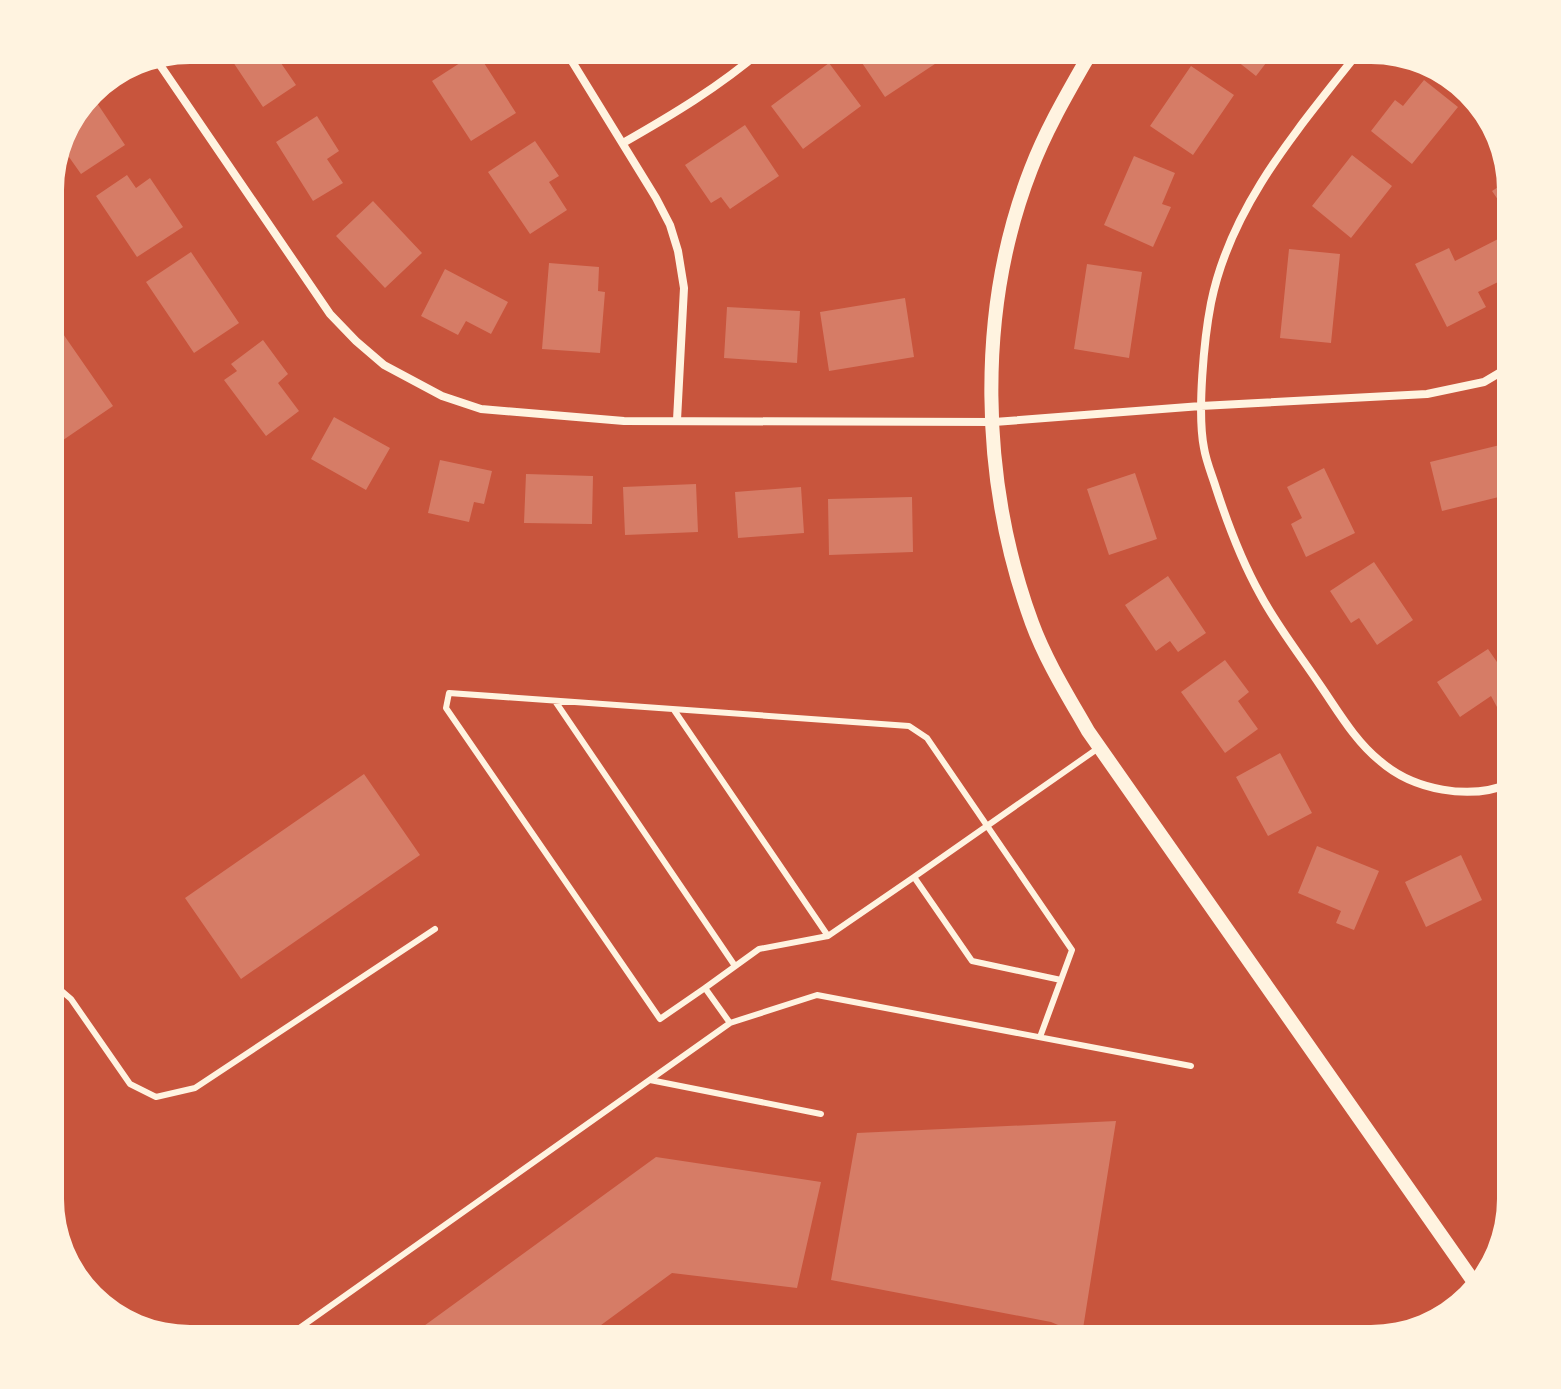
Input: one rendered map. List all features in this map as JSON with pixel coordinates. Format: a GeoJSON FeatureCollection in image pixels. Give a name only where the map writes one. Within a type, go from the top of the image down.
{"type":"FeatureCollection","features":[{"type":"Feature","properties":{"kind":"street"},"geometry":{"type":"LineString","coordinates":[[574,64],[670,225],[678,251],[684,288],[677,420]]}},
{"type":"Feature","properties":{"kind":"street"},"geometry":{"type":"LineString","coordinates":[[623,143],[694,102],[746,64]]}},
{"type":"Feature","properties":{"kind":"street"},"geometry":{"type":"LineString","coordinates":[[1084,64],[1052,121],[1013,222],[997,295],[991,349],[994,422],[1004,520],[1012,559],[1032,624],[1062,687],[1099,747],[1470,1276]]}},
{"type":"Feature","properties":{"kind":"street"},"geometry":{"type":"LineString","coordinates":[[1349,64],[1277,156],[1250,200],[1226,253],[1211,303],[1201,406],[1204,447],[1235,546],[1261,597],[1353,732],[1380,761],[1424,785],[1442,790],[1474,792],[1497,786]]}},
{"type":"Feature","properties":{"kind":"street"},"geometry":{"type":"LineString","coordinates":[[162,67],[330,314],[384,365],[442,396],[481,409],[624,421],[994,422],[1201,406],[1427,394],[1484,382],[1497,374]]}},
{"type":"Feature","properties":{"kind":"lane"},"geometry":{"type":"LineString","coordinates":[[1040,1037],[1072,950],[987,826],[927,738],[909,726],[449,693],[446,708],[660,1019],[759,949],[828,936],[914,877],[987,826],[1099,747]]}},
{"type":"Feature","properties":{"kind":"lane"},"geometry":{"type":"LineString","coordinates":[[554,700],[735,966]]}},
{"type":"Feature","properties":{"kind":"lane"},"geometry":{"type":"LineString","coordinates":[[674,710],[828,936]]}},
{"type":"Feature","properties":{"kind":"lane"},"geometry":{"type":"LineString","coordinates":[[914,877],[972,961],[1061,980]]}},
{"type":"Feature","properties":{"kind":"lane"},"geometry":{"type":"LineString","coordinates":[[64,993],[130,1084],[156,1097],[195,1088],[435,929]]}},
{"type":"Feature","properties":{"kind":"lane"},"geometry":{"type":"LineString","coordinates":[[705,988],[730,1023]]}},
{"type":"Feature","properties":{"kind":"lane"},"geometry":{"type":"LineString","coordinates":[[304,1325],[730,1023],[817,995],[1191,1066]]}},
{"type":"Feature","properties":{"kind":"lane"},"geometry":{"type":"LineString","coordinates":[[650,1080],[821,1114]]}},
{"type":"Feature","properties":{"kind":"building"},"geometry":{"type":"Polygon","coordinates":[[[234,64],[282,64],[296,85],[263,107],[234,64]]]}},
{"type":"Feature","properties":{"kind":"building"},"geometry":{"type":"Polygon","coordinates":[[[458,64],[485,64],[516,113],[471,141],[432,81],[458,64]]]}},
{"type":"Feature","properties":{"kind":"building"},"geometry":{"type":"Polygon","coordinates":[[[830,64],[861,106],[803,149],[771,106],[830,64]]]}},
{"type":"Feature","properties":{"kind":"building"},"geometry":{"type":"Polygon","coordinates":[[[863,64],[935,64],[885,97],[863,64]]]}},
{"type":"Feature","properties":{"kind":"building"},"geometry":{"type":"Polygon","coordinates":[[[1241,64],[1265,64],[1256,76],[1241,64]]]}},
{"type":"Feature","properties":{"kind":"building"},"geometry":{"type":"Polygon","coordinates":[[[1191,66],[1234,95],[1193,155],[1150,126],[1191,66]]]}},
{"type":"Feature","properties":{"kind":"building"},"geometry":{"type":"Polygon","coordinates":[[[1424,80],[1458,107],[1412,164],[1371,131],[1395,100],[1403,106],[1424,80]]]}},
{"type":"Feature","properties":{"kind":"building"},"geometry":{"type":"Polygon","coordinates":[[[98,105],[125,145],[81,174],[69,157],[77,134],[98,105]]]}},
{"type":"Feature","properties":{"kind":"building"},"geometry":{"type":"Polygon","coordinates":[[[317,116],[339,151],[327,159],[343,183],[313,201],[276,142],[317,116]]]}},
{"type":"Feature","properties":{"kind":"building"},"geometry":{"type":"Polygon","coordinates":[[[745,125],[779,176],[730,209],[721,197],[711,203],[685,165],[745,125]]]}},
{"type":"Feature","properties":{"kind":"building"},"geometry":{"type":"Polygon","coordinates":[[[535,141],[559,176],[549,182],[567,210],[530,234],[488,172],[535,141]]]}},
{"type":"Feature","properties":{"kind":"building"},"geometry":{"type":"Polygon","coordinates":[[[1352,155],[1392,186],[1351,238],[1312,206],[1352,155]]]}},
{"type":"Feature","properties":{"kind":"building"},"geometry":{"type":"Polygon","coordinates":[[[1134,156],[1175,173],[1162,204],[1171,207],[1153,247],[1104,225],[1134,156]]]}},
{"type":"Feature","properties":{"kind":"building"},"geometry":{"type":"Polygon","coordinates":[[[127,175],[136,188],[150,178],[183,227],[137,257],[96,196],[127,175]]]}},
{"type":"Feature","properties":{"kind":"building"},"geometry":{"type":"Polygon","coordinates":[[[373,201],[422,253],[385,288],[336,236],[373,201]]]}},
{"type":"Feature","properties":{"kind":"building"},"geometry":{"type":"Polygon","coordinates":[[[1497,240],[1497,282],[1478,292],[1486,307],[1447,327],[1415,264],[1449,248],[1455,261],[1497,240]]]}},
{"type":"Feature","properties":{"kind":"building"},"geometry":{"type":"Polygon","coordinates":[[[1289,249],[1340,254],[1331,343],[1280,338],[1289,249]]]}},
{"type":"Feature","properties":{"kind":"building"},"geometry":{"type":"Polygon","coordinates":[[[191,252],[239,323],[194,353],[146,282],[191,252]]]}},
{"type":"Feature","properties":{"kind":"building"},"geometry":{"type":"Polygon","coordinates":[[[549,263],[599,267],[598,291],[605,292],[600,353],[542,349],[549,263]]]}},
{"type":"Feature","properties":{"kind":"building"},"geometry":{"type":"Polygon","coordinates":[[[1087,264],[1142,272],[1129,358],[1074,349],[1087,264]]]}},
{"type":"Feature","properties":{"kind":"building"},"geometry":{"type":"Polygon","coordinates":[[[445,269],[508,302],[491,334],[466,321],[458,335],[421,316],[445,269]]]}},
{"type":"Feature","properties":{"kind":"building"},"geometry":{"type":"Polygon","coordinates":[[[905,298],[914,357],[829,371],[820,312],[905,298]]]}},
{"type":"Feature","properties":{"kind":"building"},"geometry":{"type":"Polygon","coordinates":[[[727,307],[800,311],[797,363],[724,358],[727,307]]]}},
{"type":"Feature","properties":{"kind":"building"},"geometry":{"type":"Polygon","coordinates":[[[64,335],[113,406],[64,439],[64,335]]]}},
{"type":"Feature","properties":{"kind":"building"},"geometry":{"type":"Polygon","coordinates":[[[263,340],[288,374],[278,383],[299,411],[266,436],[224,380],[237,371],[231,364],[263,340]]]}},
{"type":"Feature","properties":{"kind":"building"},"geometry":{"type":"Polygon","coordinates":[[[334,417],[390,448],[366,490],[311,459],[334,417]]]}},
{"type":"Feature","properties":{"kind":"building"},"geometry":{"type":"Polygon","coordinates":[[[1497,446],[1497,497],[1442,511],[1430,462],[1497,446]]]}},
{"type":"Feature","properties":{"kind":"building"},"geometry":{"type":"Polygon","coordinates":[[[440,460],[492,471],[484,504],[474,502],[469,522],[428,513],[440,460]]]}},
{"type":"Feature","properties":{"kind":"building"},"geometry":{"type":"Polygon","coordinates":[[[1324,468],[1355,533],[1306,557],[1291,524],[1302,518],[1287,487],[1324,468]]]}},
{"type":"Feature","properties":{"kind":"building"},"geometry":{"type":"Polygon","coordinates":[[[1135,473],[1157,539],[1109,555],[1087,489],[1135,473]]]}},
{"type":"Feature","properties":{"kind":"building"},"geometry":{"type":"Polygon","coordinates":[[[526,474],[593,476],[592,524],[524,523],[526,474]]]}},
{"type":"Feature","properties":{"kind":"building"},"geometry":{"type":"Polygon","coordinates":[[[696,484],[698,532],[625,535],[623,487],[696,484]]]}},
{"type":"Feature","properties":{"kind":"building"},"geometry":{"type":"Polygon","coordinates":[[[801,487],[804,533],[738,538],[735,492],[801,487]]]}},
{"type":"Feature","properties":{"kind":"building"},"geometry":{"type":"Polygon","coordinates":[[[912,497],[913,552],[829,555],[828,499],[912,497]]]}},
{"type":"Feature","properties":{"kind":"building"},"geometry":{"type":"Polygon","coordinates":[[[1374,562],[1413,620],[1377,645],[1359,618],[1351,623],[1330,591],[1374,562]]]}},
{"type":"Feature","properties":{"kind":"building"},"geometry":{"type":"Polygon","coordinates":[[[1168,576],[1206,633],[1178,652],[1170,641],[1156,651],[1125,605],[1168,576]]]}},
{"type":"Feature","properties":{"kind":"building"},"geometry":{"type":"Polygon","coordinates":[[[1488,649],[1497,662],[1497,707],[1491,696],[1460,717],[1437,682],[1488,649]]]}},
{"type":"Feature","properties":{"kind":"building"},"geometry":{"type":"Polygon","coordinates":[[[1225,660],[1249,692],[1238,701],[1258,729],[1225,753],[1181,692],[1225,660]]]}},
{"type":"Feature","properties":{"kind":"building"},"geometry":{"type":"Polygon","coordinates":[[[1280,753],[1312,813],[1268,836],[1236,777],[1280,753]]]}},
{"type":"Feature","properties":{"kind":"building"},"geometry":{"type":"Polygon","coordinates":[[[364,774],[420,855],[241,979],[185,898],[364,774]]]}},
{"type":"Feature","properties":{"kind":"building"},"geometry":{"type":"Polygon","coordinates":[[[1317,846],[1379,871],[1354,930],[1336,923],[1341,911],[1298,893],[1317,846]]]}},
{"type":"Feature","properties":{"kind":"building"},"geometry":{"type":"Polygon","coordinates":[[[1461,855],[1482,900],[1426,927],[1405,882],[1461,855]]]}},
{"type":"Feature","properties":{"kind":"building"},"geometry":{"type":"Polygon","coordinates":[[[1116,1121],[1084,1325],[1058,1325],[831,1280],[857,1133],[1116,1121]]]}},
{"type":"Feature","properties":{"kind":"building"},"geometry":{"type":"Polygon","coordinates":[[[656,1157],[821,1182],[797,1288],[672,1273],[601,1325],[425,1325],[656,1157]]]}}]}
